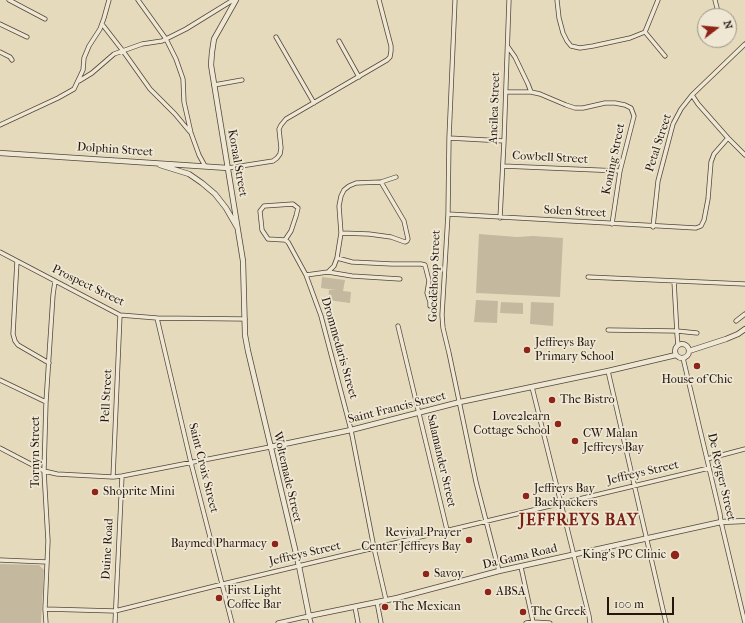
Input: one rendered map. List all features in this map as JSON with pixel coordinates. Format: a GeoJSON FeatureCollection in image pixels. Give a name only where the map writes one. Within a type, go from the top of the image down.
{"type":"FeatureCollection","features":[{"type":"Feature","properties":{"kind":"street"},"geometry":{"type":"LineString","coordinates":[[9,0],[45,19]]}},
{"type":"Feature","properties":{"kind":"street"},"geometry":{"type":"LineString","coordinates":[[0,125],[67,94],[74,89],[83,70],[84,58],[89,46],[102,24],[109,0]]}},
{"type":"Feature","properties":{"kind":"street"},"geometry":{"type":"LineString","coordinates":[[138,0],[166,38],[176,58],[183,79],[184,102],[191,133],[199,155],[205,166]]}},
{"type":"Feature","properties":{"kind":"street"},"geometry":{"type":"LineString","coordinates":[[78,82],[92,73],[114,54],[142,44],[162,41],[186,30],[235,0]]}},
{"type":"Feature","properties":{"kind":"street","name":"Koraal Street"},"geometry":{"type":"LineString","coordinates":[[235,0],[214,39],[211,65],[243,261],[245,335]]}},
{"type":"Feature","properties":{"kind":"street"},"geometry":{"type":"LineString","coordinates":[[228,168],[273,162],[280,154],[280,130],[281,125],[286,119],[359,77],[390,57],[392,51],[379,0]]}},
{"type":"Feature","properties":{"kind":"street","name":"Goedehoop Street"},"geometry":{"type":"LineString","coordinates":[[455,0],[449,138],[448,214],[442,315],[443,328],[476,482],[499,571]]}},
{"type":"Feature","properties":{"kind":"street","name":"Ancilea Street"},"geometry":{"type":"LineString","coordinates":[[500,218],[509,0]]}},
{"type":"Feature","properties":{"kind":"street"},"geometry":{"type":"LineString","coordinates":[[557,0],[562,33],[566,41],[571,46],[580,48],[630,38],[645,32],[658,0]]}},
{"type":"Feature","properties":{"kind":"street"},"geometry":{"type":"LineString","coordinates":[[0,24],[27,37]]}},
{"type":"Feature","properties":{"kind":"street"},"geometry":{"type":"LineString","coordinates":[[102,24],[150,89],[175,114],[191,133]]}},
{"type":"Feature","properties":{"kind":"street"},"geometry":{"type":"LineString","coordinates":[[645,32],[665,56]]}},
{"type":"Feature","properties":{"kind":"street"},"geometry":{"type":"LineString","coordinates":[[276,38],[314,103]]}},
{"type":"Feature","properties":{"kind":"street"},"geometry":{"type":"LineString","coordinates":[[339,41],[359,77]]}},
{"type":"Feature","properties":{"kind":"street","name":"Petal Street"},"geometry":{"type":"LineString","coordinates":[[653,226],[658,181],[674,124],[692,95],[745,44]]}},
{"type":"Feature","properties":{"kind":"street"},"geometry":{"type":"LineString","coordinates":[[507,46],[515,57],[531,92]]}},
{"type":"Feature","properties":{"kind":"street"},"geometry":{"type":"LineString","coordinates":[[0,52],[10,57],[12,60]]}},
{"type":"Feature","properties":{"kind":"street"},"geometry":{"type":"LineString","coordinates":[[214,85],[242,80]]}},
{"type":"Feature","properties":{"kind":"street","name":"Koning Street"},"geometry":{"type":"LineString","coordinates":[[506,92],[531,92],[540,94],[575,108],[583,108],[605,102],[615,102],[631,108],[634,116],[620,171],[612,224]]}},
{"type":"Feature","properties":{"kind":"street"},"geometry":{"type":"LineString","coordinates":[[692,95],[728,138],[745,155]]}},
{"type":"Feature","properties":{"kind":"street"},"geometry":{"type":"LineString","coordinates":[[449,138],[504,141]]}},
{"type":"Feature","properties":{"kind":"street","name":"Solen Street"},"geometry":{"type":"LineString","coordinates":[[448,214],[690,229],[696,228],[702,226],[704,220],[708,199],[711,162],[714,154],[728,138]]}},
{"type":"Feature","properties":{"kind":"street","name":"Dolphin Street"},"geometry":{"type":"LineString","coordinates":[[0,153],[228,168]]}},
{"type":"Feature","properties":{"kind":"street"},"geometry":{"type":"LineString","coordinates":[[152,162],[189,174],[202,183],[215,194],[229,212],[239,232]]}},
{"type":"Feature","properties":{"kind":"street","name":"Cowbell Street"},"geometry":{"type":"LineString","coordinates":[[503,166],[620,171]]}},
{"type":"Feature","properties":{"kind":"street"},"geometry":{"type":"LineString","coordinates":[[328,272],[334,266],[337,258],[341,233],[339,206],[344,190],[356,183],[381,182],[396,177]]}},
{"type":"Feature","properties":{"kind":"street"},"geometry":{"type":"LineString","coordinates":[[341,233],[369,234],[391,237],[405,242],[407,241],[408,239],[404,221],[381,182]]}},
{"type":"Feature","properties":{"kind":"street"},"geometry":{"type":"LineString","coordinates":[[293,204],[298,208],[291,231],[285,240],[268,239],[262,230],[260,211],[264,206],[293,204]]}},
{"type":"Feature","properties":{"kind":"street","name":"Drommedaris Street"},"geometry":{"type":"LineString","coordinates":[[285,240],[288,242],[306,275],[321,316],[351,430],[374,548],[386,600]]}},
{"type":"Feature","properties":{"kind":"street","name":"Prospect Street"},"geometry":{"type":"LineString","coordinates":[[0,252],[120,315],[157,318],[245,319]]}},
{"type":"Feature","properties":{"kind":"street"},"geometry":{"type":"LineString","coordinates":[[337,258],[352,262],[425,265],[428,281],[427,293],[430,306]]}},
{"type":"Feature","properties":{"kind":"street"},"geometry":{"type":"LineString","coordinates":[[17,262],[13,334],[15,341],[18,345],[49,362]]}},
{"type":"Feature","properties":{"kind":"street"},"geometry":{"type":"LineString","coordinates":[[306,275],[328,272],[352,276],[400,279]]}},
{"type":"Feature","properties":{"kind":"street"},"geometry":{"type":"LineString","coordinates":[[588,277],[745,284]]}},
{"type":"Feature","properties":{"kind":"street"},"geometry":{"type":"LineString","coordinates":[[674,281],[678,345],[675,348],[676,354],[678,357],[683,358],[689,355],[689,348],[685,344],[678,345]]}},
{"type":"Feature","properties":{"kind":"street","name":"Tornyn Street"},"geometry":{"type":"LineString","coordinates":[[46,623],[48,541],[44,471],[52,295],[55,282]]}},
{"type":"Feature","properties":{"kind":"street"},"geometry":{"type":"LineString","coordinates":[[736,321],[745,314]]}},
{"type":"Feature","properties":{"kind":"street","name":"Pell Street"},"geometry":{"type":"LineString","coordinates":[[113,477],[120,315]]}},
{"type":"Feature","properties":{"kind":"street","name":"Saint Croix Street"},"geometry":{"type":"LineString","coordinates":[[157,318],[191,463],[232,623]]}},
{"type":"Feature","properties":{"kind":"street","name":"Salamander Street"},"geometry":{"type":"LineString","coordinates":[[398,326],[447,530]]}},
{"type":"Feature","properties":{"kind":"street"},"geometry":{"type":"LineString","coordinates":[[689,350],[726,339],[745,329]]}},
{"type":"Feature","properties":{"kind":"street"},"geometry":{"type":"LineString","coordinates":[[608,330],[677,331],[698,333]]}},
{"type":"Feature","properties":{"kind":"street","name":"Woltemade Street"},"geometry":{"type":"LineString","coordinates":[[245,335],[311,623]]}},
{"type":"Feature","properties":{"kind":"street","name":"Saint Francis Street"},"geometry":{"type":"LineString","coordinates":[[0,448],[44,471],[57,474],[113,477],[122,476],[351,430],[460,402],[608,371],[676,354]]}},
{"type":"Feature","properties":{"kind":"street","name":"De Reyger Street"},"geometry":{"type":"LineString","coordinates":[[683,358],[743,610],[744,623]]}},
{"type":"Feature","properties":{"kind":"street"},"geometry":{"type":"LineString","coordinates":[[608,371],[666,623]]}},
{"type":"Feature","properties":{"kind":"street"},"geometry":{"type":"LineString","coordinates":[[0,380],[46,402]]}},
{"type":"Feature","properties":{"kind":"street"},"geometry":{"type":"LineString","coordinates":[[532,387],[590,623]]}},
{"type":"Feature","properties":{"kind":"street"},"geometry":{"type":"LineString","coordinates":[[707,458],[745,449]]}},
{"type":"Feature","properties":{"kind":"street","name":"Jeffreys Street"},"geometry":{"type":"LineString","coordinates":[[46,609],[115,611],[222,584],[709,468]]}},
{"type":"Feature","properties":{"kind":"street","name":"Duine Road"},"geometry":{"type":"LineString","coordinates":[[115,623],[122,476]]}},
{"type":"Feature","properties":{"kind":"street","name":"Da Gama Road"},"geometry":{"type":"LineString","coordinates":[[278,623],[378,602],[499,571],[646,538],[721,522],[745,521]]}},
{"type":"Feature","properties":{"kind":"street"},"geometry":{"type":"LineString","coordinates":[[0,560],[47,562]]}},
{"type":"Feature","properties":{"kind":"street"},"geometry":{"type":"LineString","coordinates":[[521,567],[533,622]]}},
{"type":"Feature","properties":{"kind":"street"},"geometry":{"type":"LineString","coordinates":[[378,602],[381,623]]}},
{"type":"Feature","properties":{"kind":"street"},"geometry":{"type":"LineString","coordinates":[[355,607],[358,623]]}},
{"type":"Feature","properties":{"kind":"street"},"geometry":{"type":"LineString","coordinates":[[526,623],[550,623]]}},
{"type":"Feature","properties":{"kind":"shaded area"},"geometry":{"type":"Polygon","coordinates":[[[479,234],[563,238],[560,297],[476,293],[479,234]]]}},
{"type":"Feature","properties":{"kind":"shaded area"},"geometry":{"type":"Polygon","coordinates":[[[322,277],[345,280],[343,291],[351,292],[350,303],[328,300],[329,290],[336,290],[321,288],[322,277]]]}},
{"type":"Feature","properties":{"kind":"shaded area"},"geometry":{"type":"Polygon","coordinates":[[[476,300],[498,301],[497,323],[474,322],[476,300]]]}},
{"type":"Feature","properties":{"kind":"shaded area"},"geometry":{"type":"Polygon","coordinates":[[[501,302],[523,303],[523,314],[500,313],[501,302]]]}},
{"type":"Feature","properties":{"kind":"shaded area"},"geometry":{"type":"Polygon","coordinates":[[[531,302],[554,303],[553,326],[530,324],[531,302]]]}},
{"type":"Feature","properties":{"kind":"shaded area"},"geometry":{"type":"Polygon","coordinates":[[[0,564],[39,565],[44,570],[41,623],[0,623],[0,564]]]}},
{"type":"Feature","properties":{"kind":"place","name":"Jeffreys Bay Primary School"},"geometry":{"type":"Point","coordinates":[527,350]}},
{"type":"Feature","properties":{"kind":"place","name":"House of Chic"},"geometry":{"type":"Point","coordinates":[697,366]}},
{"type":"Feature","properties":{"kind":"place","name":"The Bistro"},"geometry":{"type":"Point","coordinates":[552,400]}},
{"type":"Feature","properties":{"kind":"place","name":"Love2learn Cottage School"},"geometry":{"type":"Point","coordinates":[558,424]}},
{"type":"Feature","properties":{"kind":"place","name":"CW Malan Jeffreys Bay"},"geometry":{"type":"Point","coordinates":[575,441]}},
{"type":"Feature","properties":{"kind":"place","name":"Shoprite Mini"},"geometry":{"type":"Point","coordinates":[95,492]}},
{"type":"Feature","properties":{"kind":"place","name":"Jeffreys Bay Backpackers"},"geometry":{"type":"Point","coordinates":[526,496]}},
{"type":"Feature","properties":{"kind":"place","name":"Revival Prayer Center Jeffreys Bay"},"geometry":{"type":"Point","coordinates":[469,540]}},
{"type":"Feature","properties":{"kind":"place","name":"Baymed Pharmacy"},"geometry":{"type":"Point","coordinates":[275,544]}},
{"type":"Feature","properties":{"kind":"place","name":"King's PC Clinic"},"geometry":{"type":"Point","coordinates":[675,555]}},
{"type":"Feature","properties":{"kind":"place","name":"Savoy"},"geometry":{"type":"Point","coordinates":[426,574]}},
{"type":"Feature","properties":{"kind":"place","name":"ABSA"},"geometry":{"type":"Point","coordinates":[488,592]}},
{"type":"Feature","properties":{"kind":"place","name":"First Light Coffee Bar"},"geometry":{"type":"Point","coordinates":[219,598]}},
{"type":"Feature","properties":{"kind":"place","name":"The Mexican"},"geometry":{"type":"Point","coordinates":[385,607]}},
{"type":"Feature","properties":{"kind":"place","name":"The Greek"},"geometry":{"type":"Point","coordinates":[523,612]}},
{"type":"Feature","properties":{"kind":"district","name":"JEFFREYS BAY"},"geometry":{"type":"Point","coordinates":[579,521]}}]}
